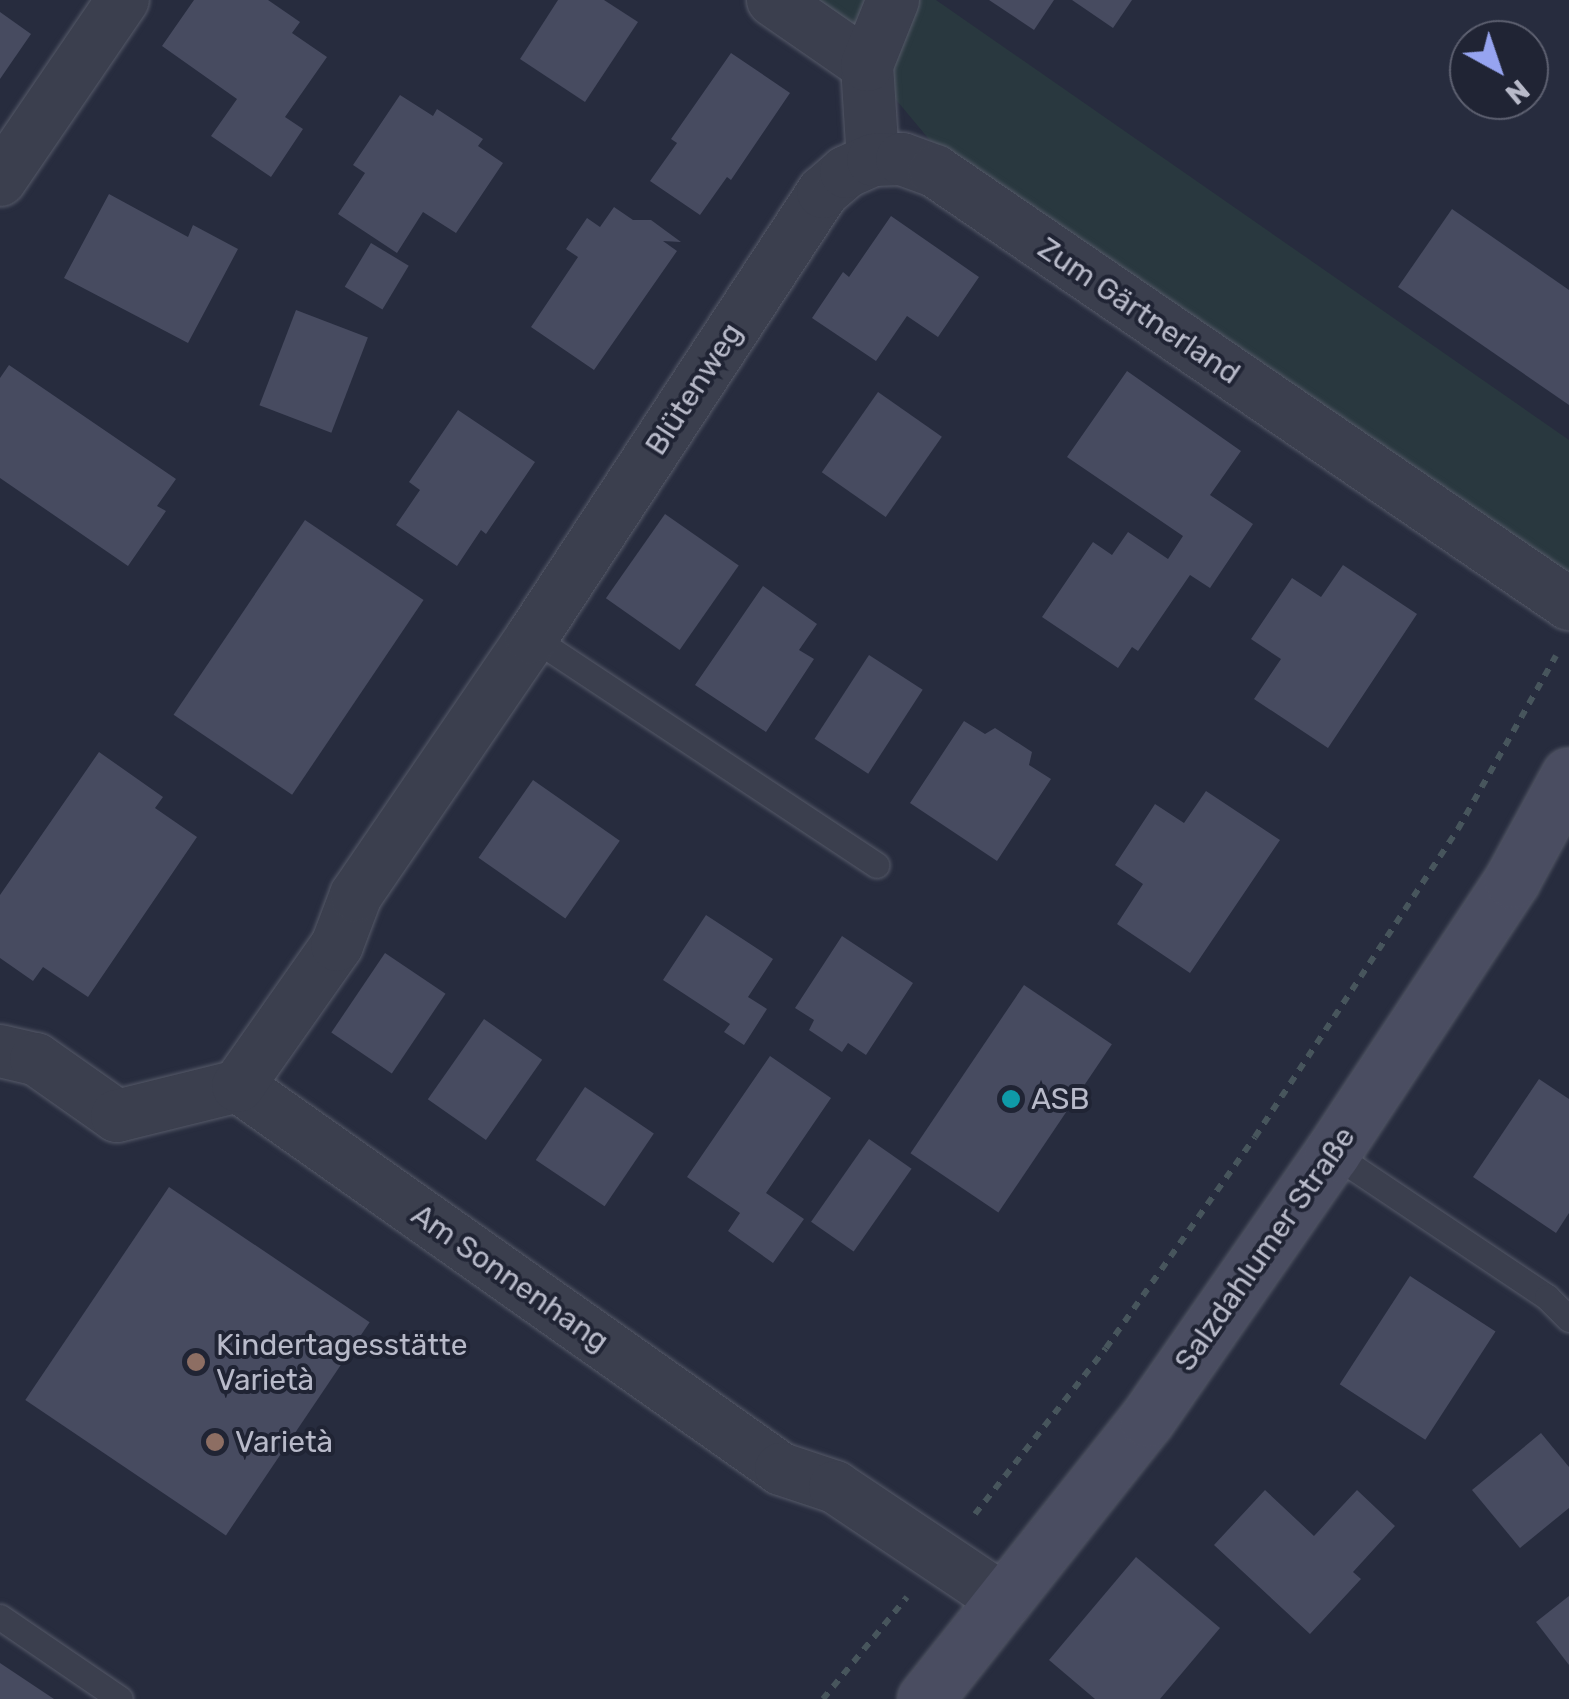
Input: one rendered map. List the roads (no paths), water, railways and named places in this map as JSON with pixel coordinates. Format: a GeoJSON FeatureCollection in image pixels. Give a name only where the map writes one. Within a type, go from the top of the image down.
{"type":"FeatureCollection","features":[{"type":"Feature","properties":{"kind":"main road","name":"Salzdahlumer Straße"},"geometry":{"type":"LineString","coordinates":[[925,1699],[1147,1420],[1332,1154],[1512,880],[1569,775]]}},
{"type":"Feature","properties":{"kind":"street"},"geometry":{"type":"LineString","coordinates":[[0,180],[123,0]]}},
{"type":"Feature","properties":{"kind":"street"},"geometry":{"type":"LineString","coordinates":[[773,0],[867,65]]}},
{"type":"Feature","properties":{"kind":"street"},"geometry":{"type":"LineString","coordinates":[[874,160],[867,65],[893,0]]}},
{"type":"Feature","properties":{"kind":"street","name":"Zum Gärtnerland"},"geometry":{"type":"LineString","coordinates":[[874,160],[902,159],[935,171],[1565,626]]}},
{"type":"Feature","properties":{"kind":"street","name":"Blütenweg"},"geometry":{"type":"LineString","coordinates":[[238,1086],[337,944],[356,895],[532,636],[822,192],[846,172],[874,160]]}},
{"type":"Feature","properties":{"kind":"street"},"geometry":{"type":"LineString","coordinates":[[0,1051],[36,1059],[117,1116],[238,1086]]}},
{"type":"Feature","properties":{"kind":"street","name":"Am Sonnenhang"},"geometry":{"type":"LineString","coordinates":[[238,1086],[781,1469],[835,1487],[1005,1601]]}},
{"type":"Feature","properties":{"kind":"lane"},"geometry":{"type":"LineString","coordinates":[[532,636],[876,865]]}},
{"type":"Feature","properties":{"kind":"lane"},"geometry":{"type":"LineString","coordinates":[[1332,1154],[1547,1297],[1569,1319]]}},
{"type":"Feature","properties":{"kind":"lane"},"geometry":{"type":"LineString","coordinates":[[0,1617],[120,1699]]}},
{"type":"Feature","properties":{"kind":"place","name":"ASB"},"geometry":{"type":"Point","coordinates":[1011,1099]}},
{"type":"Feature","properties":{"kind":"place","name":"Kindertagesstätte Varietà"},"geometry":{"type":"Point","coordinates":[196,1362]}},
{"type":"Feature","properties":{"kind":"place","name":"Varietà"},"geometry":{"type":"Point","coordinates":[215,1442]}}]}
